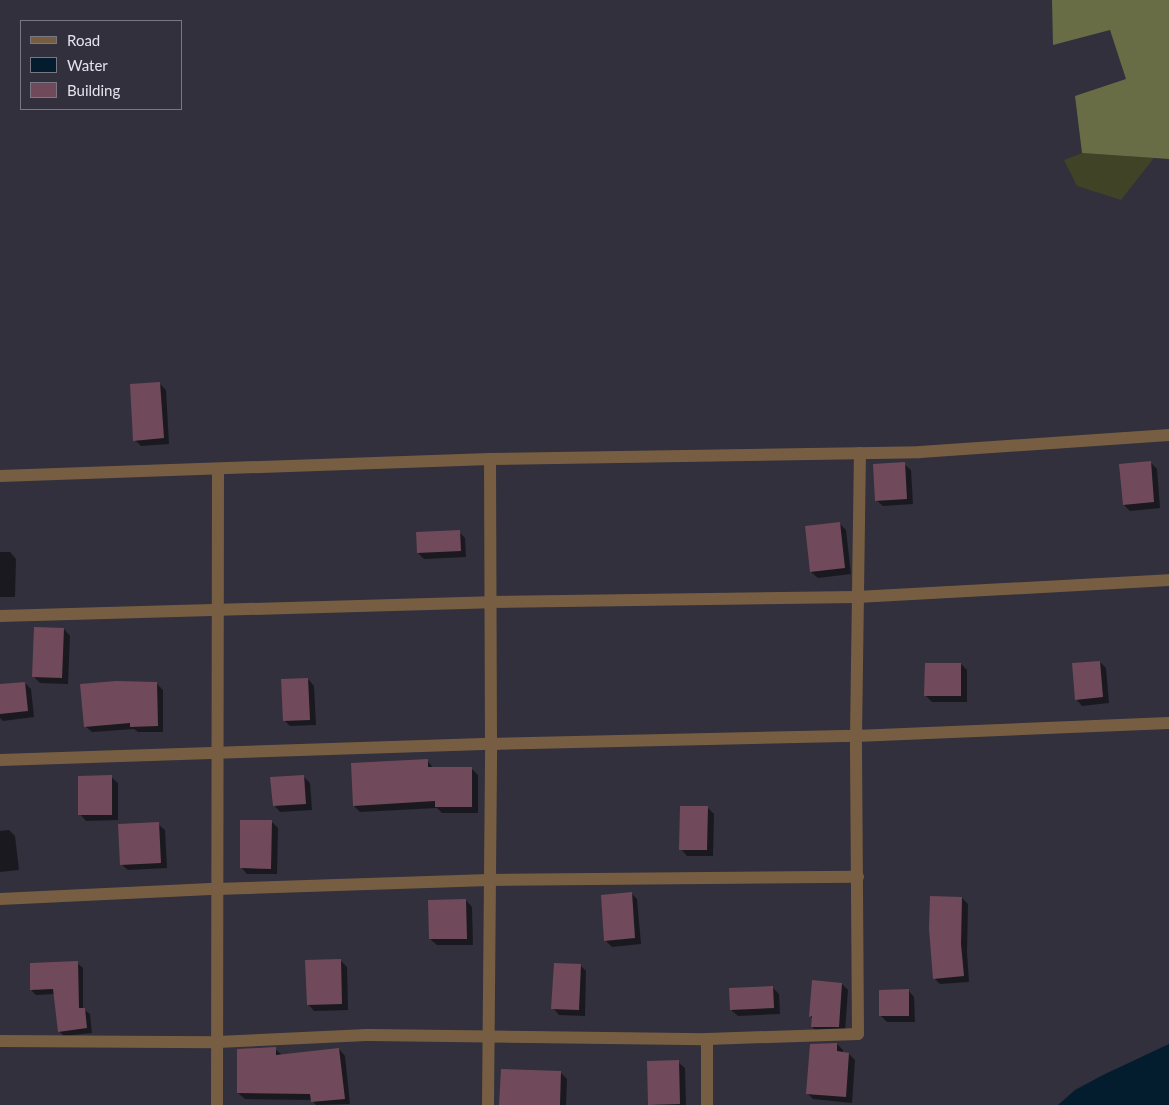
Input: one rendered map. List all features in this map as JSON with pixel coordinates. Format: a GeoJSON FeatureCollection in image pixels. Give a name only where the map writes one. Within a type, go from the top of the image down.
{"type":"FeatureCollection","features":[{"type":"Feature","properties":{"kind":"street"},"geometry":{"type":"LineString","coordinates":[[0,476],[490,459],[920,452],[1169,435]]}},
{"type":"Feature","properties":{"kind":"street"},"geometry":{"type":"LineString","coordinates":[[0,1041],[217,1042],[368,1035],[489,1038],[707,1039],[858,1034],[856,736],[860,453]]}},
{"type":"Feature","properties":{"kind":"street"},"geometry":{"type":"LineString","coordinates":[[488,1105],[491,744],[490,459]]}},
{"type":"Feature","properties":{"kind":"street"},"geometry":{"type":"LineString","coordinates":[[216,1105],[216,889],[219,753],[218,469]]}},
{"type":"Feature","properties":{"kind":"street"},"geometry":{"type":"LineString","coordinates":[[0,616],[218,608],[857,597],[1169,580]]}},
{"type":"Feature","properties":{"kind":"street"},"geometry":{"type":"LineString","coordinates":[[0,760],[491,744],[856,736],[1169,723]]}},
{"type":"Feature","properties":{"kind":"street"},"geometry":{"type":"LineString","coordinates":[[0,899],[216,889],[489,880],[858,877]]}},
{"type":"Feature","properties":{"kind":"street"},"geometry":{"type":"LineString","coordinates":[[707,1039],[707,1105]]}},
{"type":"Feature","properties":{"kind":"green space"},"geometry":{"type":"Polygon","coordinates":[[[1052,0],[1169,0],[1169,159],[1082,153],[1075,96],[1126,79],[1110,30],[1053,45],[1052,0]]]}},
{"type":"Feature","properties":{"kind":"green space"},"geometry":{"type":"Polygon","coordinates":[[[1082,153],[1154,158],[1121,200],[1077,186],[1064,160],[1082,153]]]}},
{"type":"Feature","properties":{"kind":"water"},"geometry":{"type":"Polygon","coordinates":[[[1169,1044],[1169,1105],[1058,1105],[1075,1090],[1169,1044]]]}},
{"type":"Feature","properties":{"kind":"building"},"geometry":{"type":"Polygon","coordinates":[[[160,382],[164,438],[133,441],[130,384],[160,382]]]}},
{"type":"Feature","properties":{"kind":"building"},"geometry":{"type":"Polygon","coordinates":[[[1151,461],[1154,502],[1123,505],[1119,464],[1151,461]]]}},
{"type":"Feature","properties":{"kind":"building"},"geometry":{"type":"Polygon","coordinates":[[[905,462],[907,499],[875,501],[873,464],[905,462]]]}},
{"type":"Feature","properties":{"kind":"building"},"geometry":{"type":"Polygon","coordinates":[[[840,522],[845,568],[810,572],[805,526],[840,522]]]}},
{"type":"Feature","properties":{"kind":"building"},"geometry":{"type":"Polygon","coordinates":[[[460,530],[461,551],[417,553],[416,532],[460,530]]]}},
{"type":"Feature","properties":{"kind":"building"},"geometry":{"type":"Polygon","coordinates":[[[34,627],[64,628],[62,678],[32,677],[34,627]]]}},
{"type":"Feature","properties":{"kind":"building"},"geometry":{"type":"Polygon","coordinates":[[[1100,661],[1103,697],[1075,700],[1072,663],[1100,661]]]}},
{"type":"Feature","properties":{"kind":"building"},"geometry":{"type":"Polygon","coordinates":[[[925,663],[961,663],[961,696],[924,696],[925,663]]]}},
{"type":"Feature","properties":{"kind":"building"},"geometry":{"type":"Polygon","coordinates":[[[308,678],[310,720],[283,721],[281,679],[308,678]]]}},
{"type":"Feature","properties":{"kind":"building"},"geometry":{"type":"Polygon","coordinates":[[[116,681],[157,682],[158,726],[130,727],[130,723],[84,727],[80,684],[116,681]]]}},
{"type":"Feature","properties":{"kind":"building"},"geometry":{"type":"Polygon","coordinates":[[[25,682],[28,711],[0,714],[0,684],[25,682]]]}},
{"type":"Feature","properties":{"kind":"building"},"geometry":{"type":"Polygon","coordinates":[[[428,759],[428,767],[472,767],[472,807],[435,807],[435,801],[353,806],[351,763],[428,759]]]}},
{"type":"Feature","properties":{"kind":"building"},"geometry":{"type":"Polygon","coordinates":[[[112,775],[112,815],[78,815],[78,776],[112,775]]]}},
{"type":"Feature","properties":{"kind":"building"},"geometry":{"type":"Polygon","coordinates":[[[304,775],[306,804],[273,806],[270,777],[304,775]]]}},
{"type":"Feature","properties":{"kind":"building"},"geometry":{"type":"Polygon","coordinates":[[[680,806],[708,806],[707,850],[679,850],[680,806]]]}},
{"type":"Feature","properties":{"kind":"building"},"geometry":{"type":"Polygon","coordinates":[[[240,820],[272,820],[271,869],[240,868],[240,820]]]}},
{"type":"Feature","properties":{"kind":"building"},"geometry":{"type":"Polygon","coordinates":[[[159,822],[161,863],[120,865],[118,824],[159,822]]]}},
{"type":"Feature","properties":{"kind":"building"},"geometry":{"type":"Polygon","coordinates":[[[632,892],[635,938],[604,941],[601,895],[632,892]]]}},
{"type":"Feature","properties":{"kind":"building"},"geometry":{"type":"Polygon","coordinates":[[[930,896],[962,897],[961,944],[964,976],[933,979],[929,929],[930,896]]]}},
{"type":"Feature","properties":{"kind":"building"},"geometry":{"type":"Polygon","coordinates":[[[466,899],[467,939],[429,939],[428,900],[466,899]]]}},
{"type":"Feature","properties":{"kind":"building"},"geometry":{"type":"Polygon","coordinates":[[[341,959],[342,1004],[307,1005],[305,960],[341,959]]]}},
{"type":"Feature","properties":{"kind":"building"},"geometry":{"type":"Polygon","coordinates":[[[78,961],[79,1008],[85,1008],[87,1028],[58,1032],[53,989],[30,990],[30,963],[78,961]]]}},
{"type":"Feature","properties":{"kind":"building"},"geometry":{"type":"Polygon","coordinates":[[[554,963],[581,964],[579,1010],[551,1009],[554,963]]]}},
{"type":"Feature","properties":{"kind":"building"},"geometry":{"type":"Polygon","coordinates":[[[812,980],[842,983],[839,1027],[811,1027],[812,1016],[809,1017],[812,980]]]}},
{"type":"Feature","properties":{"kind":"building"},"geometry":{"type":"Polygon","coordinates":[[[773,986],[774,1008],[730,1010],[729,988],[773,986]]]}},
{"type":"Feature","properties":{"kind":"building"},"geometry":{"type":"Polygon","coordinates":[[[909,989],[909,1016],[879,1016],[879,990],[909,989]]]}},
{"type":"Feature","properties":{"kind":"building"},"geometry":{"type":"Polygon","coordinates":[[[837,1043],[837,1051],[849,1053],[846,1097],[806,1094],[810,1044],[837,1043]]]}},
{"type":"Feature","properties":{"kind":"building"},"geometry":{"type":"Polygon","coordinates":[[[276,1047],[276,1055],[339,1048],[345,1099],[311,1102],[310,1094],[237,1093],[237,1049],[276,1047]]]}},
{"type":"Feature","properties":{"kind":"building"},"geometry":{"type":"Polygon","coordinates":[[[679,1060],[680,1104],[648,1105],[647,1061],[679,1060]]]}},
{"type":"Feature","properties":{"kind":"building"},"geometry":{"type":"Polygon","coordinates":[[[501,1069],[561,1071],[560,1105],[499,1105],[501,1069]]]}}]}
